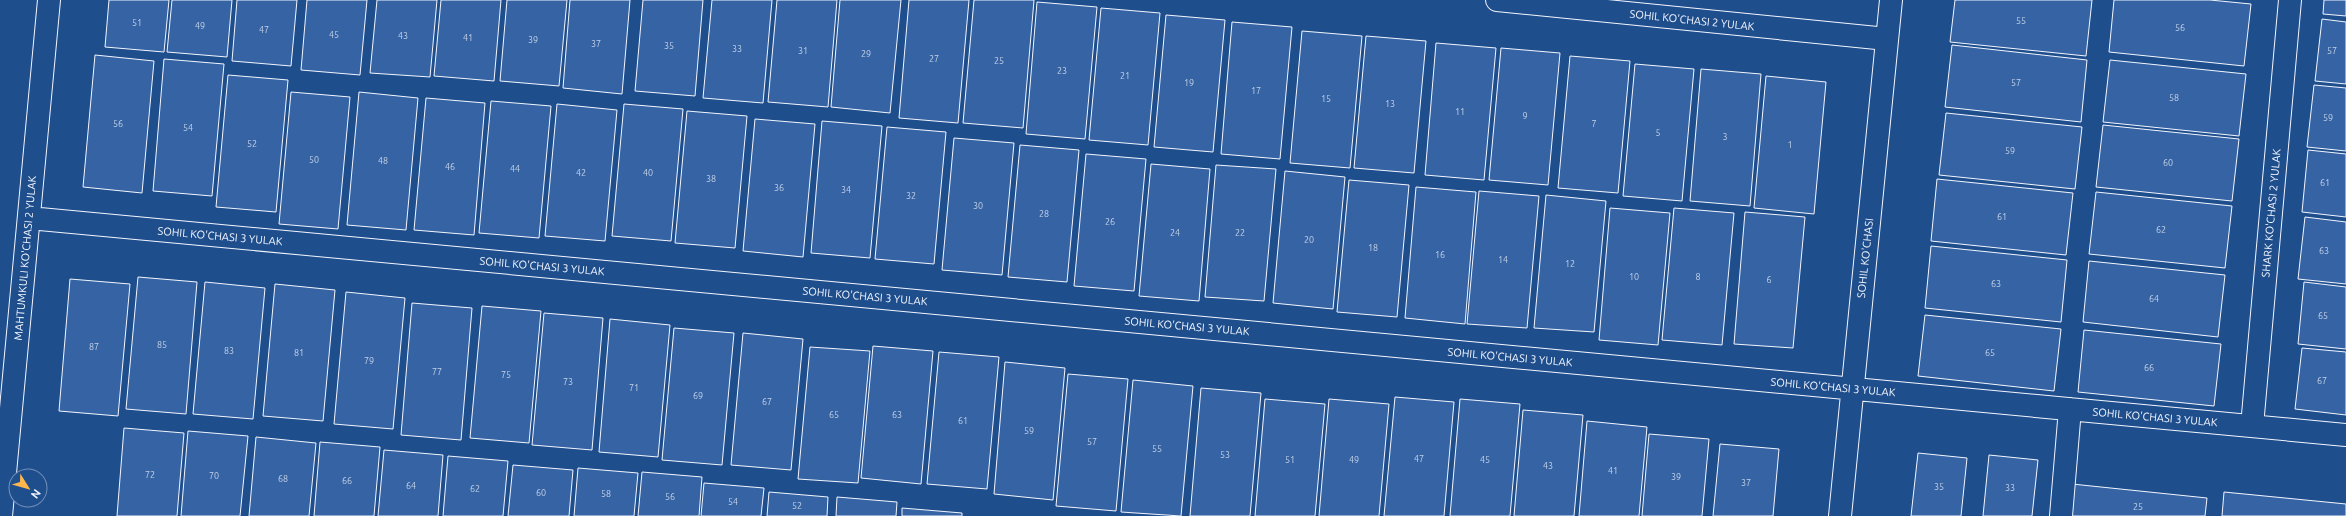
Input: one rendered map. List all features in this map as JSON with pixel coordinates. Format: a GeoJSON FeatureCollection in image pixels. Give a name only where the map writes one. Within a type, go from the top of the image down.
{"type":"FeatureCollection","features":[{"type":"Feature","properties":{"kind":"street","name":"MAHTUMKULI KO'CHASI 2 YULAK"},"geometry":{"type":"LineString","coordinates":[[1,516],[49,0]]}},
{"type":"Feature","properties":{"kind":"street","name":"SOHIL KO'CHASI 2 YULAK"},"geometry":{"type":"LineString","coordinates":[[1497,0],[1887,39]]}},
{"type":"Feature","properties":{"kind":"street","name":"SOHIL KO'CHASI"},"geometry":{"type":"LineString","coordinates":[[1840,516],[1891,0]]}},
{"type":"Feature","properties":{"kind":"street","name":"SHARK KO'CHASI 2 YULAK"},"geometry":{"type":"LineString","coordinates":[[2252,426],[2290,0]]}},
{"type":"Feature","properties":{"kind":"street","name":"SOHIL KO'CHASI 3 YULAK"},"geometry":{"type":"LineString","coordinates":[[29,218],[2346,435]]}},
{"type":"Feature","properties":{"kind":"street"},"geometry":{"type":"LineString","coordinates":[[2061,516],[2070,409]]}},
{"type":"Feature","properties":{"kind":"building"},"geometry":{"type":"Polygon","coordinates":[[[109,0],[169,0],[164,52],[105,47],[109,0]]]}},
{"type":"Feature","properties":{"kind":"building"},"geometry":{"type":"Polygon","coordinates":[[[172,0],[232,0],[227,57],[167,52],[172,0]]]}},
{"type":"Feature","properties":{"kind":"building"},"geometry":{"type":"Polygon","coordinates":[[[237,0],[297,0],[291,66],[232,61],[237,0]]]}},
{"type":"Feature","properties":{"kind":"building"},"geometry":{"type":"Polygon","coordinates":[[[307,0],[367,0],[360,75],[301,70],[307,0]]]}},
{"type":"Feature","properties":{"kind":"building"},"geometry":{"type":"Polygon","coordinates":[[[377,0],[437,0],[430,77],[370,73],[377,0]]]}},
{"type":"Feature","properties":{"kind":"building"},"geometry":{"type":"Polygon","coordinates":[[[441,0],[501,0],[494,81],[434,76],[441,0]]]}},
{"type":"Feature","properties":{"kind":"building"},"geometry":{"type":"Polygon","coordinates":[[[507,0],[567,0],[559,86],[500,81],[507,0]]]}},
{"type":"Feature","properties":{"kind":"building"},"geometry":{"type":"Polygon","coordinates":[[[570,0],[630,0],[622,94],[563,88],[570,0]]]}},
{"type":"Feature","properties":{"kind":"building"},"geometry":{"type":"Polygon","coordinates":[[[643,0],[703,0],[695,96],[635,91],[643,0]]]}},
{"type":"Feature","properties":{"kind":"building"},"geometry":{"type":"Polygon","coordinates":[[[712,0],[772,0],[763,103],[703,98],[712,0]]]}},
{"type":"Feature","properties":{"kind":"building"},"geometry":{"type":"Polygon","coordinates":[[[777,0],[837,0],[828,107],[768,102],[777,0]]]}},
{"type":"Feature","properties":{"kind":"building"},"geometry":{"type":"Polygon","coordinates":[[[840,0],[901,0],[890,113],[831,107],[840,0]]]}},
{"type":"Feature","properties":{"kind":"building"},"geometry":{"type":"Polygon","coordinates":[[[909,0],[969,0],[958,123],[899,118],[909,0]]]}},
{"type":"Feature","properties":{"kind":"building"},"geometry":{"type":"Polygon","coordinates":[[[974,0],[1034,0],[1023,128],[963,123],[974,0]]]}},
{"type":"Feature","properties":{"kind":"building"},"geometry":{"type":"Polygon","coordinates":[[[1955,0],[2092,0],[2086,56],[1950,42],[1955,0]]]}},
{"type":"Feature","properties":{"kind":"building"},"geometry":{"type":"Polygon","coordinates":[[[2114,0],[2210,0],[2251,4],[2244,66],[2109,52],[2114,0]]]}},
{"type":"Feature","properties":{"kind":"building"},"geometry":{"type":"Polygon","coordinates":[[[2324,0],[2346,0],[2346,16],[2323,14],[2324,0]]]}},
{"type":"Feature","properties":{"kind":"building"},"geometry":{"type":"Polygon","coordinates":[[[1037,2],[1097,7],[1085,139],[1026,134],[1037,2]]]}},
{"type":"Feature","properties":{"kind":"building"},"geometry":{"type":"Polygon","coordinates":[[[1101,8],[1160,13],[1148,145],[1089,140],[1101,8]]]}},
{"type":"Feature","properties":{"kind":"building"},"geometry":{"type":"Polygon","coordinates":[[[1166,15],[1225,20],[1213,152],[1154,147],[1166,15]]]}},
{"type":"Feature","properties":{"kind":"building"},"geometry":{"type":"Polygon","coordinates":[[[2322,19],[2346,22],[2346,84],[2315,81],[2322,19]]]}},
{"type":"Feature","properties":{"kind":"building"},"geometry":{"type":"Polygon","coordinates":[[[1232,22],[1292,27],[1280,159],[1221,154],[1232,22]]]}},
{"type":"Feature","properties":{"kind":"building"},"geometry":{"type":"Polygon","coordinates":[[[1302,31],[1362,36],[1350,168],[1290,163],[1302,31]]]}},
{"type":"Feature","properties":{"kind":"building"},"geometry":{"type":"Polygon","coordinates":[[[1366,36],[1426,41],[1414,173],[1354,168],[1366,36]]]}},
{"type":"Feature","properties":{"kind":"building"},"geometry":{"type":"Polygon","coordinates":[[[1436,43],[1496,48],[1484,180],[1425,175],[1436,43]]]}},
{"type":"Feature","properties":{"kind":"building"},"geometry":{"type":"Polygon","coordinates":[[[1952,45],[2087,60],[2081,122],[1945,107],[1952,45]]]}},
{"type":"Feature","properties":{"kind":"building"},"geometry":{"type":"Polygon","coordinates":[[[1501,48],[1560,53],[1548,185],[1489,180],[1501,48]]]}},
{"type":"Feature","properties":{"kind":"building"},"geometry":{"type":"Polygon","coordinates":[[[95,55],[154,61],[142,193],[83,187],[95,55]]]}},
{"type":"Feature","properties":{"kind":"building"},"geometry":{"type":"Polygon","coordinates":[[[1570,56],[1630,61],[1618,193],[1558,188],[1570,56]]]}},
{"type":"Feature","properties":{"kind":"building"},"geometry":{"type":"Polygon","coordinates":[[[164,59],[224,64],[212,196],[153,191],[164,59]]]}},
{"type":"Feature","properties":{"kind":"building"},"geometry":{"type":"Polygon","coordinates":[[[2110,60],[2246,74],[2239,136],[2103,122],[2110,60]]]}},
{"type":"Feature","properties":{"kind":"building"},"geometry":{"type":"Polygon","coordinates":[[[1635,64],[1694,69],[1682,201],[1623,196],[1635,64]]]}},
{"type":"Feature","properties":{"kind":"building"},"geometry":{"type":"Polygon","coordinates":[[[1701,69],[1761,74],[1750,206],[1690,201],[1701,69]]]}},
{"type":"Feature","properties":{"kind":"building"},"geometry":{"type":"Polygon","coordinates":[[[228,75],[288,80],[276,212],[216,207],[228,75]]]}},
{"type":"Feature","properties":{"kind":"building"},"geometry":{"type":"Polygon","coordinates":[[[1766,76],[1826,82],[1814,214],[1754,208],[1766,76]]]}},
{"type":"Feature","properties":{"kind":"building"},"geometry":{"type":"Polygon","coordinates":[[[2314,85],[2346,88],[2346,151],[2307,147],[2314,85]]]}},
{"type":"Feature","properties":{"kind":"building"},"geometry":{"type":"Polygon","coordinates":[[[291,92],[350,97],[338,229],[279,224],[291,92]]]}},
{"type":"Feature","properties":{"kind":"building"},"geometry":{"type":"Polygon","coordinates":[[[359,92],[418,98],[406,230],[347,225],[359,92]]]}},
{"type":"Feature","properties":{"kind":"building"},"geometry":{"type":"Polygon","coordinates":[[[426,98],[485,103],[474,235],[414,230],[426,98]]]}},
{"type":"Feature","properties":{"kind":"building"},"geometry":{"type":"Polygon","coordinates":[[[491,101],[551,106],[539,238],[479,233],[491,101]]]}},
{"type":"Feature","properties":{"kind":"building"},"geometry":{"type":"Polygon","coordinates":[[[557,104],[617,110],[605,241],[545,236],[557,104]]]}},
{"type":"Feature","properties":{"kind":"building"},"geometry":{"type":"Polygon","coordinates":[[[624,104],[683,109],[671,241],[612,236],[624,104]]]}},
{"type":"Feature","properties":{"kind":"building"},"geometry":{"type":"Polygon","coordinates":[[[687,111],[747,116],[735,248],[675,243],[687,111]]]}},
{"type":"Feature","properties":{"kind":"building"},"geometry":{"type":"Polygon","coordinates":[[[1946,113],[2082,127],[2075,189],[1939,175],[1946,113]]]}},
{"type":"Feature","properties":{"kind":"building"},"geometry":{"type":"Polygon","coordinates":[[[755,119],[815,124],[803,257],[743,251],[755,119]]]}},
{"type":"Feature","properties":{"kind":"building"},"geometry":{"type":"Polygon","coordinates":[[[822,121],[882,126],[870,258],[811,253],[822,121]]]}},
{"type":"Feature","properties":{"kind":"building"},"geometry":{"type":"Polygon","coordinates":[[[2103,125],[2239,139],[2232,201],[2096,187],[2103,125]]]}},
{"type":"Feature","properties":{"kind":"building"},"geometry":{"type":"Polygon","coordinates":[[[887,127],[946,132],[934,264],[875,259],[887,127]]]}},
{"type":"Feature","properties":{"kind":"building"},"geometry":{"type":"Polygon","coordinates":[[[954,138],[1014,143],[1002,275],[942,270],[954,138]]]}},
{"type":"Feature","properties":{"kind":"building"},"geometry":{"type":"Polygon","coordinates":[[[1020,145],[1079,150],[1067,282],[1008,277],[1020,145]]]}},
{"type":"Feature","properties":{"kind":"building"},"geometry":{"type":"Polygon","coordinates":[[[2308,150],[2346,154],[2346,217],[2302,212],[2308,150]]]}},
{"type":"Feature","properties":{"kind":"building"},"geometry":{"type":"Polygon","coordinates":[[[1086,154],[1146,159],[1134,291],[1074,286],[1086,154]]]}},
{"type":"Feature","properties":{"kind":"building"},"geometry":{"type":"Polygon","coordinates":[[[1151,164],[1210,169],[1199,301],[1139,296],[1151,164]]]}},
{"type":"Feature","properties":{"kind":"building"},"geometry":{"type":"Polygon","coordinates":[[[1216,165],[1276,169],[1264,301],[1205,297],[1216,165]]]}},
{"type":"Feature","properties":{"kind":"building"},"geometry":{"type":"Polygon","coordinates":[[[1285,171],[1345,177],[1333,309],[1273,303],[1285,171]]]}},
{"type":"Feature","properties":{"kind":"building"},"geometry":{"type":"Polygon","coordinates":[[[1937,179],[2073,193],[2066,255],[1931,241],[1937,179]]]}},
{"type":"Feature","properties":{"kind":"building"},"geometry":{"type":"Polygon","coordinates":[[[1349,180],[1409,185],[1397,317],[1337,312],[1349,180]]]}},
{"type":"Feature","properties":{"kind":"building"},"geometry":{"type":"Polygon","coordinates":[[[1416,187],[1476,192],[1465,324],[1405,318],[1416,187]]]}},
{"type":"Feature","properties":{"kind":"building"},"geometry":{"type":"Polygon","coordinates":[[[1479,191],[1539,196],[1527,328],[1467,324],[1479,191]]]}},
{"type":"Feature","properties":{"kind":"building"},"geometry":{"type":"Polygon","coordinates":[[[2096,192],[2232,206],[2225,268],[2089,254],[2096,192]]]}},
{"type":"Feature","properties":{"kind":"building"},"geometry":{"type":"Polygon","coordinates":[[[1546,195],[1606,201],[1594,332],[1534,328],[1546,195]]]}},
{"type":"Feature","properties":{"kind":"building"},"geometry":{"type":"Polygon","coordinates":[[[1610,208],[1670,213],[1658,345],[1599,340],[1610,208]]]}},
{"type":"Feature","properties":{"kind":"building"},"geometry":{"type":"Polygon","coordinates":[[[1674,208],[1734,213],[1722,345],[1662,340],[1674,208]]]}},
{"type":"Feature","properties":{"kind":"building"},"geometry":{"type":"Polygon","coordinates":[[[1745,212],[1805,217],[1793,348],[1734,344],[1745,212]]]}},
{"type":"Feature","properties":{"kind":"building"},"geometry":{"type":"Polygon","coordinates":[[[2305,217],[2346,222],[2346,284],[2298,279],[2305,217]]]}},
{"type":"Feature","properties":{"kind":"building"},"geometry":{"type":"Polygon","coordinates":[[[1931,246],[2067,260],[2061,322],[1925,308],[1931,246]]]}},
{"type":"Feature","properties":{"kind":"building"},"geometry":{"type":"Polygon","coordinates":[[[2089,261],[2225,275],[2218,337],[2083,322],[2089,261]]]}},
{"type":"Feature","properties":{"kind":"building"},"geometry":{"type":"Polygon","coordinates":[[[138,277],[197,282],[186,414],[126,409],[138,277]]]}},
{"type":"Feature","properties":{"kind":"building"},"geometry":{"type":"Polygon","coordinates":[[[70,279],[130,284],[118,416],[59,411],[70,279]]]}},
{"type":"Feature","properties":{"kind":"building"},"geometry":{"type":"Polygon","coordinates":[[[205,282],[265,288],[253,419],[193,414],[205,282]]]}},
{"type":"Feature","properties":{"kind":"building"},"geometry":{"type":"Polygon","coordinates":[[[2304,282],[2346,287],[2346,349],[2298,344],[2304,282]]]}},
{"type":"Feature","properties":{"kind":"building"},"geometry":{"type":"Polygon","coordinates":[[[275,284],[335,290],[323,421],[263,416],[275,284]]]}},
{"type":"Feature","properties":{"kind":"building"},"geometry":{"type":"Polygon","coordinates":[[[346,292],[405,298],[393,429],[334,424],[346,292]]]}},
{"type":"Feature","properties":{"kind":"building"},"geometry":{"type":"Polygon","coordinates":[[[412,303],[472,308],[461,440],[401,435],[412,303]]]}},
{"type":"Feature","properties":{"kind":"building"},"geometry":{"type":"Polygon","coordinates":[[[482,306],[541,311],[529,443],[470,438],[482,306]]]}},
{"type":"Feature","properties":{"kind":"building"},"geometry":{"type":"Polygon","coordinates":[[[544,313],[603,318],[592,450],[532,445],[544,313]]]}},
{"type":"Feature","properties":{"kind":"building"},"geometry":{"type":"Polygon","coordinates":[[[1925,315],[2061,329],[2054,391],[1918,376],[1925,315]]]}},
{"type":"Feature","properties":{"kind":"building"},"geometry":{"type":"Polygon","coordinates":[[[610,319],[670,325],[658,457],[599,452],[610,319]]]}},
{"type":"Feature","properties":{"kind":"building"},"geometry":{"type":"Polygon","coordinates":[[[674,328],[734,333],[722,465],[662,460],[674,328]]]}},
{"type":"Feature","properties":{"kind":"building"},"geometry":{"type":"Polygon","coordinates":[[[2084,330],[2221,344],[2214,406],[2078,392],[2084,330]]]}},
{"type":"Feature","properties":{"kind":"building"},"geometry":{"type":"Polygon","coordinates":[[[743,333],[803,339],[791,470],[731,465],[743,333]]]}},
{"type":"Feature","properties":{"kind":"building"},"geometry":{"type":"Polygon","coordinates":[[[873,346],[933,351],[921,484],[861,478],[873,346]]]}},
{"type":"Feature","properties":{"kind":"building"},"geometry":{"type":"Polygon","coordinates":[[[810,347],[870,351],[858,483],[798,479],[810,347]]]}},
{"type":"Feature","properties":{"kind":"building"},"geometry":{"type":"Polygon","coordinates":[[[2302,348],[2346,352],[2346,415],[2295,409],[2302,348]]]}},
{"type":"Feature","properties":{"kind":"building"},"geometry":{"type":"Polygon","coordinates":[[[939,352],[999,357],[987,489],[927,484],[939,352]]]}},
{"type":"Feature","properties":{"kind":"building"},"geometry":{"type":"Polygon","coordinates":[[[1005,362],[1065,368],[1053,500],[994,494],[1005,362]]]}},
{"type":"Feature","properties":{"kind":"building"},"geometry":{"type":"Polygon","coordinates":[[[1068,374],[1128,379],[1116,511],[1056,506],[1068,374]]]}},
{"type":"Feature","properties":{"kind":"building"},"geometry":{"type":"Polygon","coordinates":[[[1133,380],[1193,386],[1181,516],[1121,512],[1133,380]]]}},
{"type":"Feature","properties":{"kind":"building"},"geometry":{"type":"Polygon","coordinates":[[[1201,388],[1261,393],[1250,516],[1190,516],[1201,388]]]}},
{"type":"Feature","properties":{"kind":"building"},"geometry":{"type":"Polygon","coordinates":[[[1395,397],[1454,402],[1444,516],[1384,516],[1395,397]]]}},
{"type":"Feature","properties":{"kind":"building"},"geometry":{"type":"Polygon","coordinates":[[[1265,399],[1325,404],[1315,516],[1255,516],[1265,399]]]}},
{"type":"Feature","properties":{"kind":"building"},"geometry":{"type":"Polygon","coordinates":[[[1329,399],[1389,404],[1379,516],[1319,516],[1329,399]]]}},
{"type":"Feature","properties":{"kind":"building"},"geometry":{"type":"Polygon","coordinates":[[[1460,399],[1520,404],[1510,516],[1450,516],[1460,399]]]}},
{"type":"Feature","properties":{"kind":"building"},"geometry":{"type":"Polygon","coordinates":[[[1523,410],[1583,415],[1574,516],[1514,516],[1523,410]]]}},
{"type":"Feature","properties":{"kind":"building"},"geometry":{"type":"Polygon","coordinates":[[[1587,421],[1647,427],[1639,516],[1579,516],[1587,421]]]}},
{"type":"Feature","properties":{"kind":"building"},"geometry":{"type":"Polygon","coordinates":[[[124,428],[184,433],[177,516],[117,516],[124,428]]]}},
{"type":"Feature","properties":{"kind":"building"},"geometry":{"type":"Polygon","coordinates":[[[188,431],[248,436],[240,516],[181,516],[188,431]]]}},
{"type":"Feature","properties":{"kind":"building"},"geometry":{"type":"Polygon","coordinates":[[[1649,434],[1709,439],[1702,516],[1642,516],[1649,434]]]}},
{"type":"Feature","properties":{"kind":"building"},"geometry":{"type":"Polygon","coordinates":[[[256,437],[316,443],[309,516],[249,516],[256,437]]]}},
{"type":"Feature","properties":{"kind":"building"},"geometry":{"type":"Polygon","coordinates":[[[320,442],[380,447],[374,516],[314,516],[320,442]]]}},
{"type":"Feature","properties":{"kind":"building"},"geometry":{"type":"Polygon","coordinates":[[[1720,444],[1779,449],[1773,516],[1713,516],[1720,444]]]}},
{"type":"Feature","properties":{"kind":"building"},"geometry":{"type":"Polygon","coordinates":[[[384,450],[443,455],[438,516],[378,516],[384,450]]]}},
{"type":"Feature","properties":{"kind":"building"},"geometry":{"type":"Polygon","coordinates":[[[1918,453],[1967,458],[1961,516],[1911,516],[1918,453]]]}},
{"type":"Feature","properties":{"kind":"building"},"geometry":{"type":"Polygon","coordinates":[[[1989,455],[2038,460],[2032,516],[1983,516],[1989,455]]]}},
{"type":"Feature","properties":{"kind":"building"},"geometry":{"type":"Polygon","coordinates":[[[448,456],[508,461],[503,516],[443,516],[448,456]]]}},
{"type":"Feature","properties":{"kind":"building"},"geometry":{"type":"Polygon","coordinates":[[[513,465],[573,470],[569,516],[508,516],[513,465]]]}},
{"type":"Feature","properties":{"kind":"building"},"geometry":{"type":"Polygon","coordinates":[[[578,468],[638,473],[634,516],[574,516],[578,468]]]}},
{"type":"Feature","properties":{"kind":"building"},"geometry":{"type":"Polygon","coordinates":[[[642,472],[702,477],[699,516],[638,516],[642,472]]]}},
{"type":"Feature","properties":{"kind":"building"},"geometry":{"type":"Polygon","coordinates":[[[704,483],[764,488],[761,516],[701,516],[704,483]]]}},
{"type":"Feature","properties":{"kind":"building"},"geometry":{"type":"Polygon","coordinates":[[[2072,484],[2207,498],[2205,516],[2068,516],[2072,484]]]}},
{"type":"Feature","properties":{"kind":"building"},"geometry":{"type":"Polygon","coordinates":[[[769,492],[828,497],[827,516],[767,516],[769,492]]]}},
{"type":"Feature","properties":{"kind":"building"},"geometry":{"type":"Polygon","coordinates":[[[2224,492],[2346,504],[2346,516],[2222,516],[2224,492]]]}},
{"type":"Feature","properties":{"kind":"building"},"geometry":{"type":"Polygon","coordinates":[[[837,497],[897,502],[896,516],[836,516],[837,497]]]}},
{"type":"Feature","properties":{"kind":"building"},"geometry":{"type":"Polygon","coordinates":[[[902,508],[962,513],[962,516],[902,516],[902,508]]]}}]}
